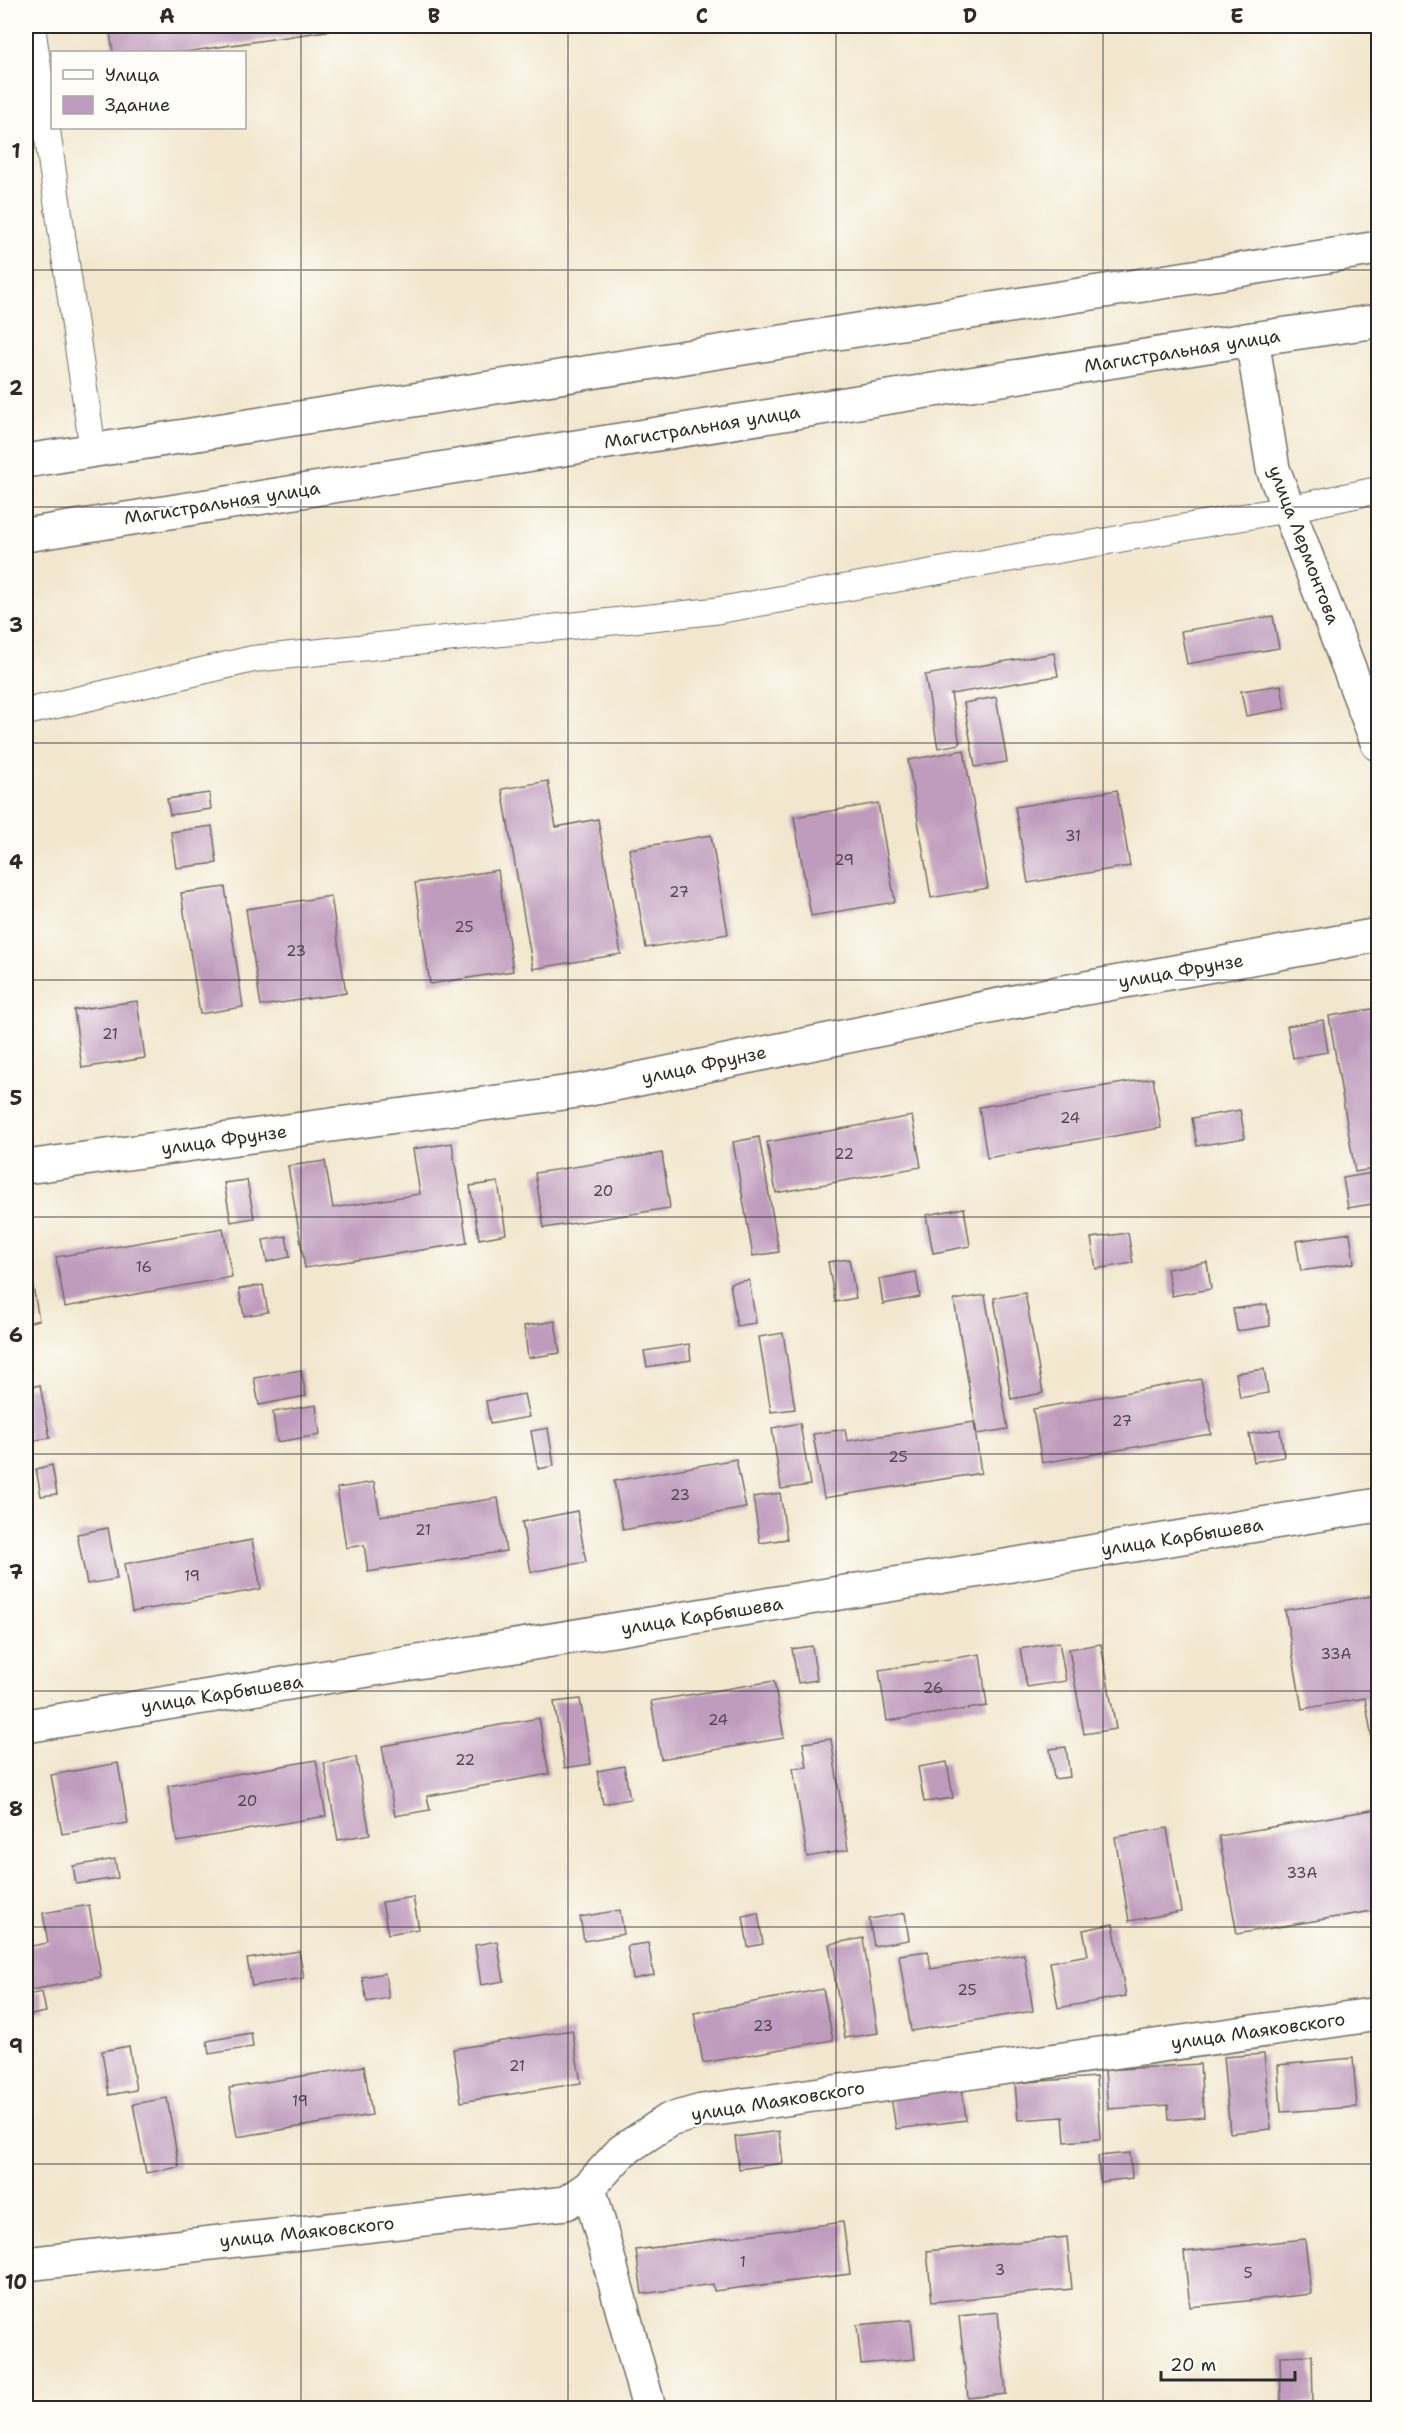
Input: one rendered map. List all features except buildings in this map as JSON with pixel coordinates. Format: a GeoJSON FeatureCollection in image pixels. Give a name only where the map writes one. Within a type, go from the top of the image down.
{"type":"FeatureCollection","features":[{"type":"Feature","properties":{"kind":"street"},"geometry":{"type":"LineString","coordinates":[[26,461],[1378,249]]}},
{"type":"Feature","properties":{"kind":"street","name":"Магистральная улица"},"geometry":{"type":"LineString","coordinates":[[26,535],[1252,339],[1378,321]]}},
{"type":"Feature","properties":{"kind":"street","name":"улица Лермонтова"},"geometry":{"type":"LineString","coordinates":[[1252,339],[1273,469],[1378,744]]}},
{"type":"Feature","properties":{"kind":"street","name":"улица Фрунзе"},"geometry":{"type":"LineString","coordinates":[[26,1167],[585,1090],[1053,994],[1378,935]]}},
{"type":"Feature","properties":{"kind":"street","name":"улица Карбышева"},"geometry":{"type":"LineString","coordinates":[[26,1726],[1378,1505]]}},
{"type":"Feature","properties":{"kind":"street","name":"улица Маяковского"},"geometry":{"type":"LineString","coordinates":[[26,2264],[566,2203],[589,2187],[622,2151],[669,2120],[702,2111],[1378,2014]]}},
{"type":"Feature","properties":{"kind":"street"},"geometry":{"type":"LineString","coordinates":[[589,2187],[649,2409]]}},
{"type":"Feature","properties":{"kind":"lane"},"geometry":{"type":"LineString","coordinates":[[33,33],[93,451]]}},
{"type":"Feature","properties":{"kind":"lane"},"geometry":{"type":"LineString","coordinates":[[26,712],[253,659],[714,611],[1288,509],[1378,490]]}}]}
